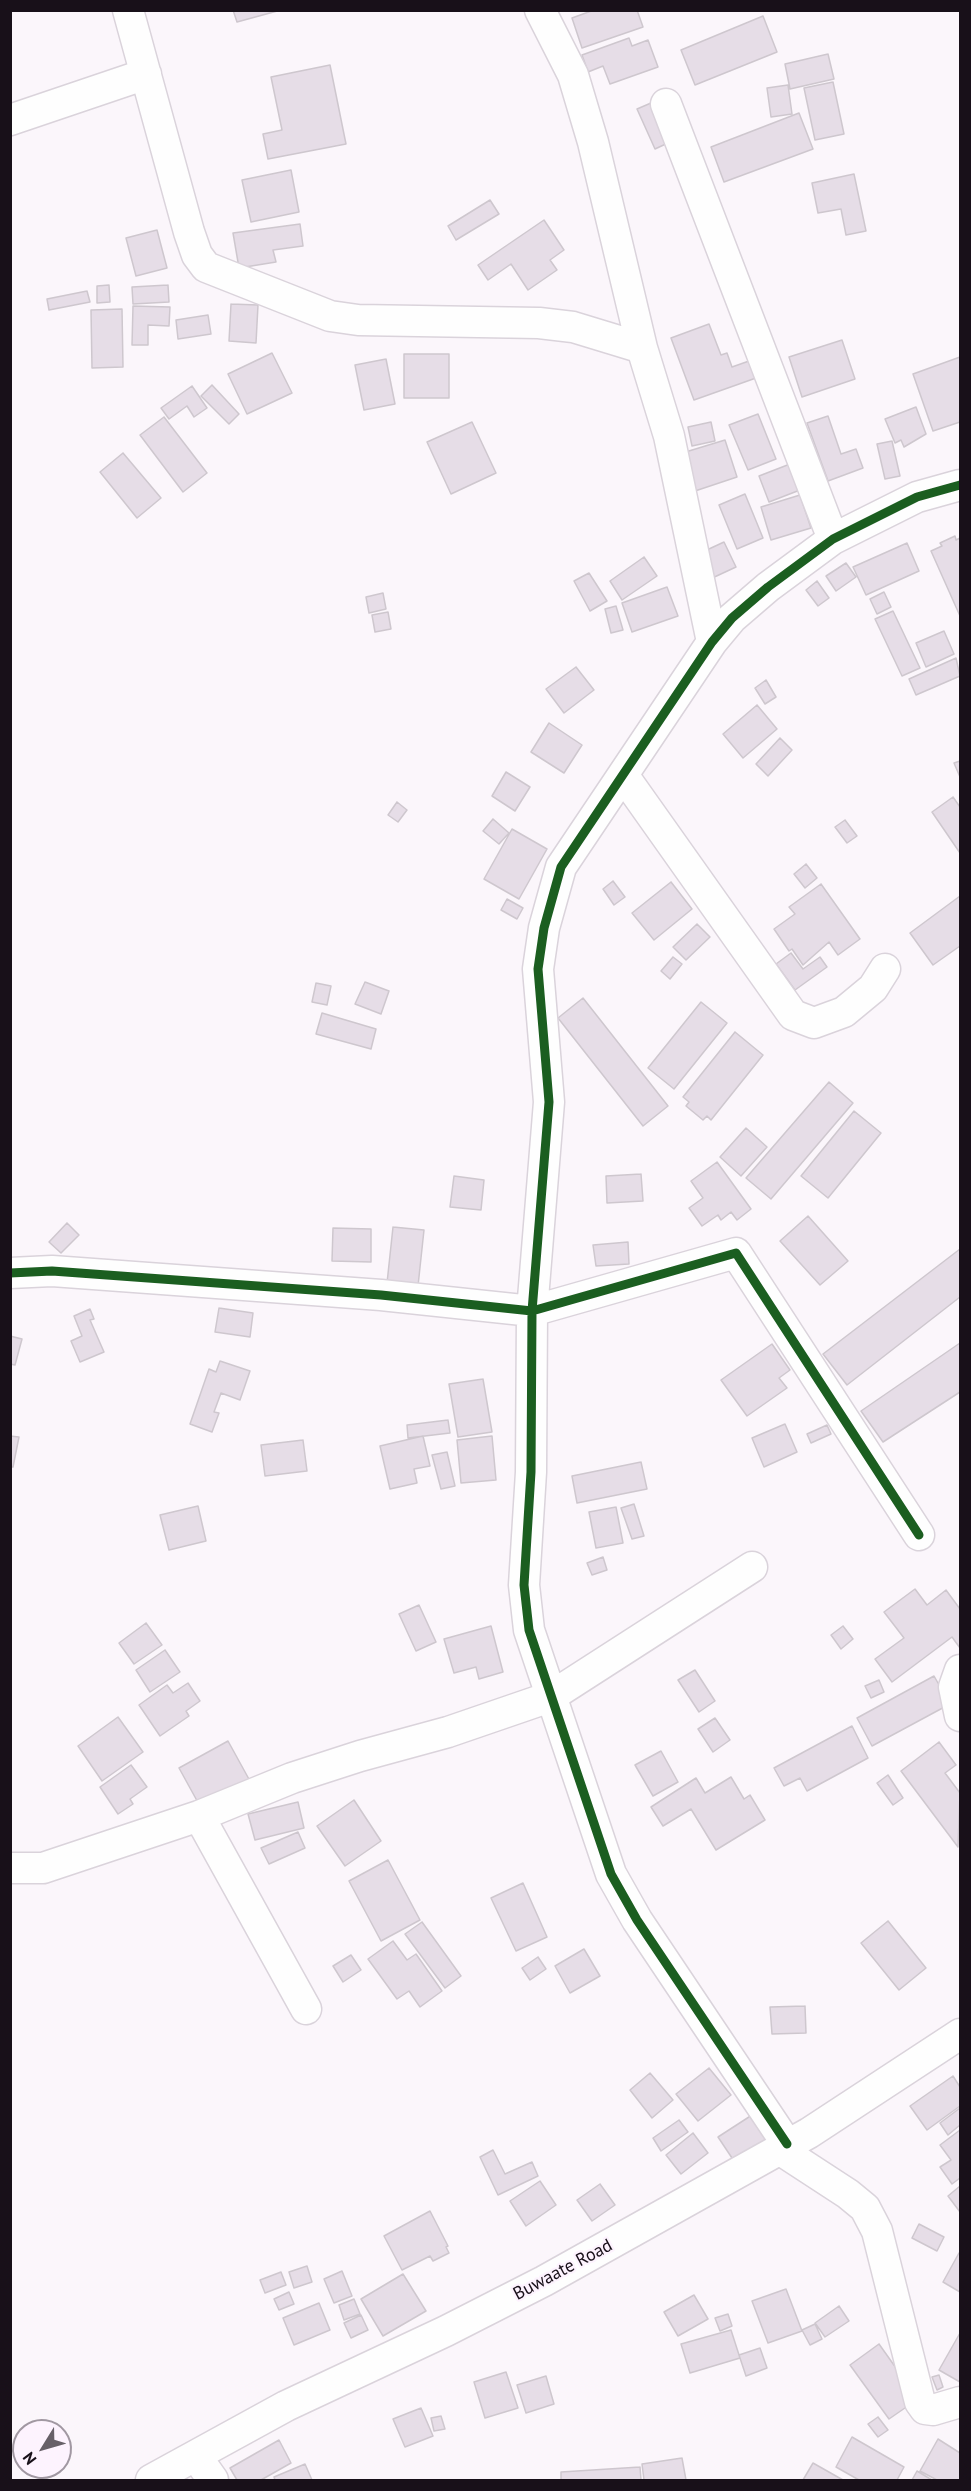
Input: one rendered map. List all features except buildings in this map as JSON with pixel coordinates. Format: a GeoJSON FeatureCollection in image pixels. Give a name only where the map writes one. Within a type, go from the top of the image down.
{"type":"FeatureCollection","features":[{"type":"Feature","properties":{"kind":"street"},"geometry":{"type":"LineString","coordinates":[[128,10],[189,231],[197,255],[206,267],[330,316],[358,320],[538,322],[573,327],[642,348]]}},
{"type":"Feature","properties":{"kind":"street"},"geometry":{"type":"LineString","coordinates":[[540,10],[573,75],[593,142],[642,348],[669,436],[712,642]]}},
{"type":"Feature","properties":{"kind":"street"},"geometry":{"type":"LineString","coordinates":[[10,120],[146,75]]}},
{"type":"Feature","properties":{"kind":"street"},"geometry":{"type":"LineString","coordinates":[[666,104],[833,538]]}},
{"type":"Feature","properties":{"kind":"street"},"geometry":{"type":"LineString","coordinates":[[960,485],[917,497],[833,538],[768,587],[732,618],[712,642],[561,867],[544,928],[538,969],[549,1102],[532,1311],[531,1472],[524,1585],[529,1630],[610,1874],[637,1920],[783,2147],[865,2208],[877,2231],[920,2402],[925,2409],[933,2410],[960,2402]]}},
{"type":"Feature","properties":{"kind":"street"},"geometry":{"type":"LineString","coordinates":[[623,775],[793,1015],[814,1023],[844,1012],[873,988],[885,969]]}},
{"type":"Feature","properties":{"kind":"street"},"geometry":{"type":"LineString","coordinates":[[10,1273],[52,1271],[87,1273],[381,1295],[532,1311],[736,1253],[918,1535]]}},
{"type":"Feature","properties":{"kind":"street"},"geometry":{"type":"LineString","coordinates":[[10,1868],[43,1868],[200,1816],[292,1778],[360,1756],[448,1732],[550,1697],[752,1567]]}},
{"type":"Feature","properties":{"kind":"street"},"geometry":{"type":"LineString","coordinates":[[960,1670],[954,1687],[960,1716]]}},
{"type":"Feature","properties":{"kind":"street"},"geometry":{"type":"LineString","coordinates":[[200,1816],[306,2009]]}},
{"type":"Feature","properties":{"kind":"street","name":"Buwaate Road"},"geometry":{"type":"LineString","coordinates":[[151,2481],[286,2406],[446,2331],[544,2281],[809,2133],[957,2042]]}},
{"type":"Feature","properties":{"kind":"street"},"geometry":{"type":"LineString","coordinates":[[196,2456],[213,2481]]}},
{"type":"Feature","properties":{"kind":"cycle path"},"geometry":{"type":"LineString","coordinates":[[787,2144],[637,1920],[611,1874],[529,1630],[524,1585],[531,1472],[532,1311],[549,1102],[538,969],[544,928],[561,867],[712,642],[732,618],[768,587],[833,539],[917,497],[960,485]]}},
{"type":"Feature","properties":{"kind":"cycle path"},"geometry":{"type":"LineString","coordinates":[[10,1273],[52,1271],[381,1295],[532,1311],[736,1253],[919,1535]]}}]}
